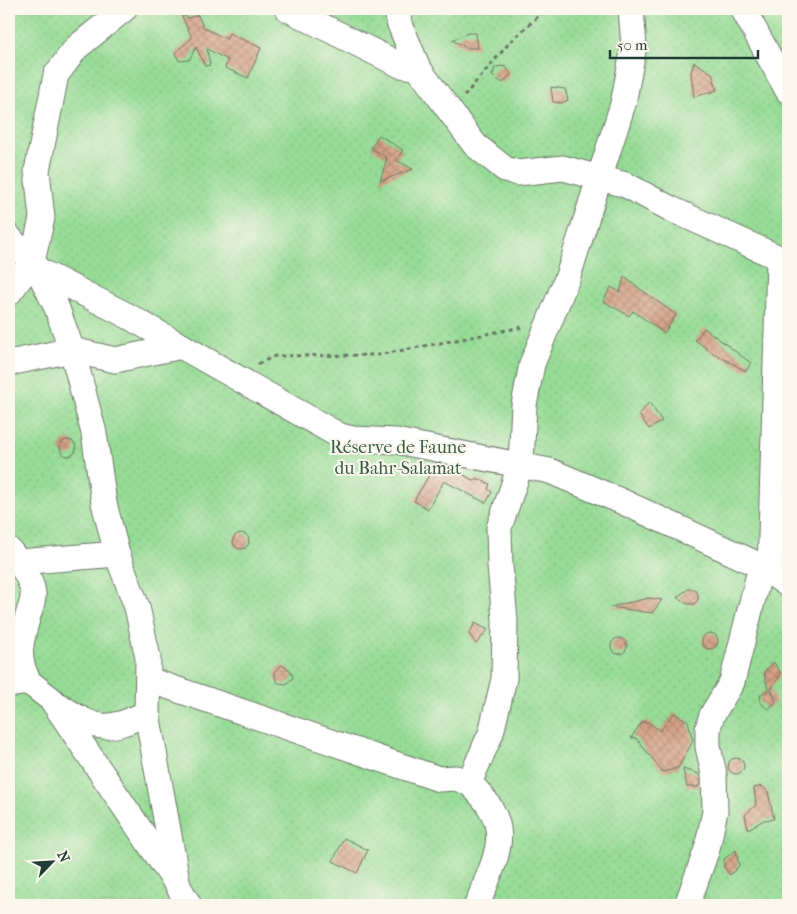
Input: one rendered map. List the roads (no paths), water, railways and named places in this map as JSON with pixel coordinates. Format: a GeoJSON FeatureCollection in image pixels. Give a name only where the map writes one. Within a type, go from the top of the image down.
{"type":"FeatureCollection","features":[{"type":"Feature","properties":{"kind":"street"},"geometry":{"type":"LineString","coordinates":[[9,293],[35,266],[42,218],[37,171],[56,75],[76,48],[124,9]]}},
{"type":"Feature","properties":{"kind":"street"},"geometry":{"type":"LineString","coordinates":[[288,9],[400,65],[418,68]]}},
{"type":"Feature","properties":{"kind":"street"},"geometry":{"type":"LineString","coordinates":[[397,9],[399,22],[418,68],[475,145],[505,169],[518,173],[563,168],[626,185],[670,210],[784,261],[779,578],[732,682],[712,715],[708,728],[708,747],[714,774],[715,811],[707,849],[688,905]]}},
{"type":"Feature","properties":{"kind":"street"},"geometry":{"type":"LineString","coordinates":[[469,783],[491,733],[504,679],[505,620],[499,528],[521,463],[524,405],[532,364],[568,276],[623,104],[634,46],[631,9]]}},
{"type":"Feature","properties":{"kind":"street"},"geometry":{"type":"LineString","coordinates":[[743,9],[788,91]]}},
{"type":"Feature","properties":{"kind":"street"},"geometry":{"type":"LineString","coordinates":[[9,237],[35,266],[56,306],[72,350],[94,434],[104,503],[117,554],[137,607],[148,658],[147,713],[183,896]]}},
{"type":"Feature","properties":{"kind":"street"},"geometry":{"type":"LineString","coordinates":[[35,266],[182,346],[340,436],[353,439],[396,441],[521,463],[550,471],[624,502],[779,578]]}},
{"type":"Feature","properties":{"kind":"street"},"geometry":{"type":"LineString","coordinates":[[9,363],[72,350],[115,360],[182,346]]}},
{"type":"Feature","properties":{"kind":"street"},"geometry":{"type":"LineString","coordinates":[[14,556],[117,554]]}},
{"type":"Feature","properties":{"kind":"street"},"geometry":{"type":"LineString","coordinates":[[14,556],[31,584],[34,595],[20,651],[19,683],[52,700],[87,723],[106,728],[128,722],[147,713]]}},
{"type":"Feature","properties":{"kind":"street"},"geometry":{"type":"LineString","coordinates":[[149,680],[439,779],[456,778],[469,783],[486,798],[497,819],[499,847],[477,905]]}},
{"type":"Feature","properties":{"kind":"street"},"geometry":{"type":"LineString","coordinates":[[52,700],[183,896]]}},
{"type":"Feature","properties":{"kind":"park label","name":"Réserve de Faune du Bahr-Salamat"},"geometry":{"type":"Point","coordinates":[398,457]}}]}
